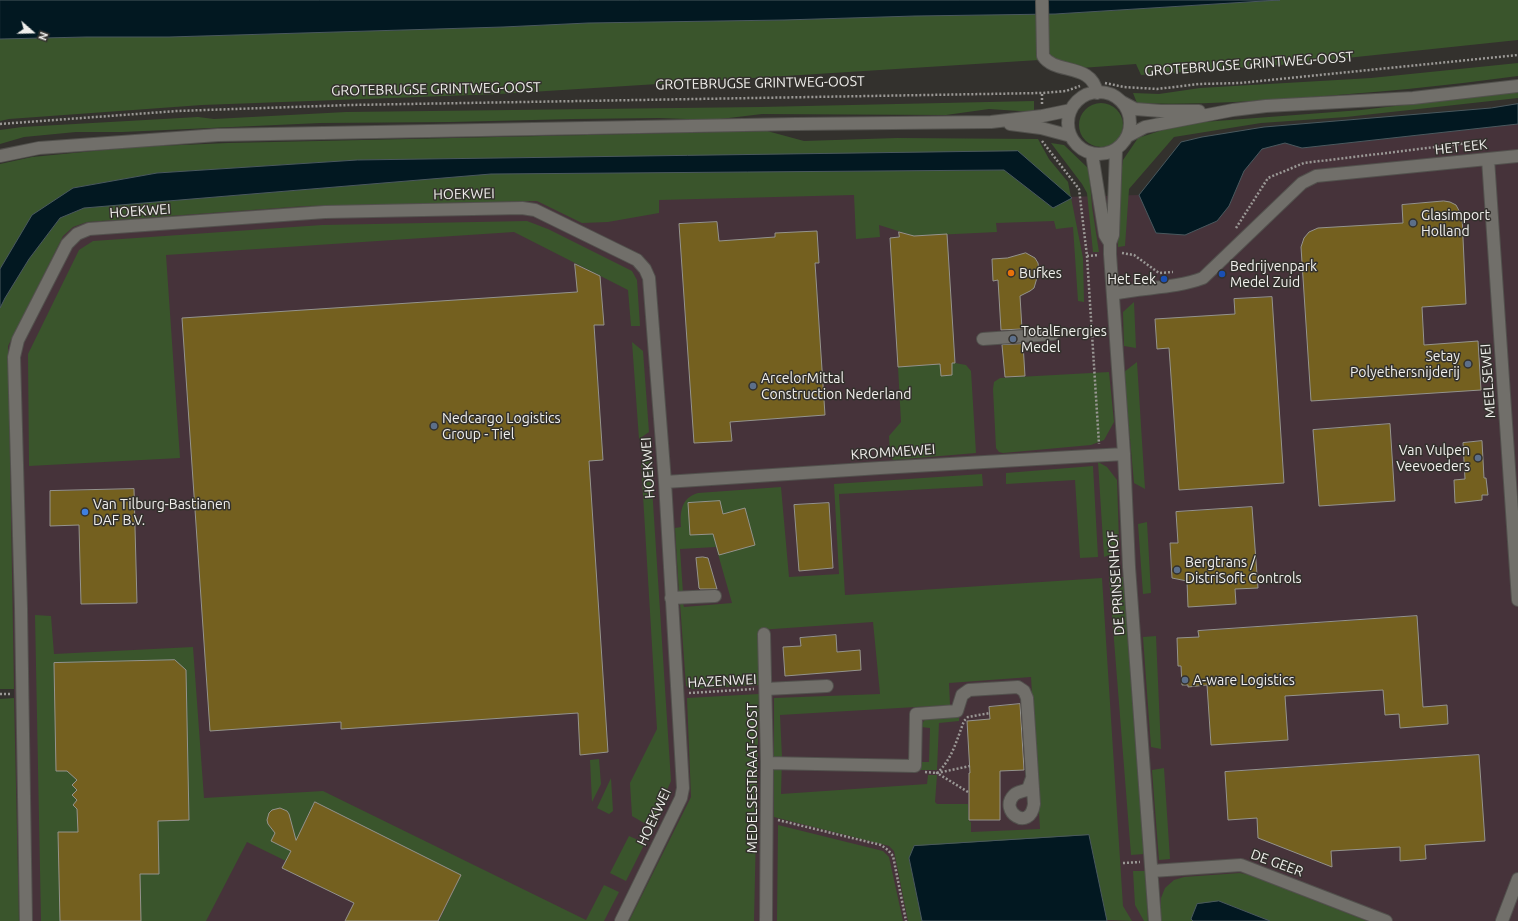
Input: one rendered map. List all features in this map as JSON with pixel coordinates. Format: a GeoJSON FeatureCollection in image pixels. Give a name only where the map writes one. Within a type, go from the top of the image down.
{"type":"FeatureCollection","features":[{"type":"Feature","properties":{"kind":"street"},"geometry":{"type":"LineString","coordinates":[[1042,0],[1043,56],[1049,62],[1083,74],[1097,88],[1114,96],[1135,109],[1154,111],[1232,110]]}},
{"type":"Feature","properties":{"kind":"street"},"geometry":{"type":"LineString","coordinates":[[1128,136],[1145,127],[1232,110],[1266,106],[1413,98],[1518,86]]}},
{"type":"Feature","properties":{"kind":"street"},"geometry":{"type":"LineString","coordinates":[[1097,88],[1084,96],[1071,110],[1068,123],[1071,136],[1079,147],[1092,154],[1100,154],[1116,150],[1123,144],[1128,136],[1130,118],[1128,110],[1122,102]]}},
{"type":"Feature","properties":{"kind":"street"},"geometry":{"type":"LineString","coordinates":[[0,156],[39,148],[218,135],[788,124],[991,122],[1042,116],[1071,110]]}},
{"type":"Feature","properties":{"kind":"street"},"geometry":{"type":"LineString","coordinates":[[991,122],[1041,128],[1071,136]]}},
{"type":"Feature","properties":{"kind":"street","name":"DE PRINSENHOF"},"geometry":{"type":"LineString","coordinates":[[1116,150],[1113,235],[1110,243],[1124,454],[1129,567],[1155,921]]}},
{"type":"Feature","properties":{"kind":"street","name":"DE PRINSENHOF"},"geometry":{"type":"LineString","coordinates":[[1092,154],[1105,235],[1110,243]]}},
{"type":"Feature","properties":{"kind":"street","name":"HET EEK"},"geometry":{"type":"LineString","coordinates":[[1113,294],[1133,290],[1187,284],[1203,278],[1302,183],[1316,176],[1518,156]]}},
{"type":"Feature","properties":{"kind":"street","name":"MEELSEWEI"},"geometry":{"type":"LineString","coordinates":[[1488,159],[1518,600]]}},
{"type":"Feature","properties":{"kind":"street","name":"HOEKWEI"},"geometry":{"type":"LineString","coordinates":[[26,921],[14,357],[18,340],[67,244],[77,234],[89,229],[325,212],[522,208],[535,210],[637,260],[645,268],[649,278],[665,482],[683,788],[681,798],[621,921]]}},
{"type":"Feature","properties":{"kind":"street"},"geometry":{"type":"LineString","coordinates":[[983,338],[1053,334]]}},
{"type":"Feature","properties":{"kind":"street","name":"KROMMEWEI"},"geometry":{"type":"LineString","coordinates":[[665,482],[1124,454]]}},
{"type":"Feature","properties":{"kind":"street"},"geometry":{"type":"LineString","coordinates":[[672,598],[715,596]]}},
{"type":"Feature","properties":{"kind":"street","name":"MEDELSESTRAAT-OOST"},"geometry":{"type":"LineString","coordinates":[[764,634],[768,763],[766,921]]}},
{"type":"Feature","properties":{"kind":"street"},"geometry":{"type":"LineString","coordinates":[[766,689],[827,686]]}},
{"type":"Feature","properties":{"kind":"street"},"geometry":{"type":"LineString","coordinates":[[768,763],[915,766],[916,714],[957,711],[962,695],[968,690],[1018,687],[1024,691],[1027,698],[1032,778]]}},
{"type":"Feature","properties":{"kind":"street","name":"DE GEER"},"geometry":{"type":"LineString","coordinates":[[1151,866],[1241,865],[1386,921]]}},
{"type":"Feature","properties":{"kind":"street"},"geometry":{"type":"LineString","coordinates":[[1502,921],[1518,879]]}},
{"type":"Feature","properties":{"kind":"path","name":"GROTEBRUGSE GRINTWEG-OOST"},"geometry":{"type":"LineString","coordinates":[[0,124],[177,111],[350,106],[1042,93],[1066,91],[1079,86],[1097,88],[1107,82],[1124,87],[1157,89],[1199,84],[1240,83],[1518,55]]}},
{"type":"Feature","properties":{"kind":"path"},"geometry":{"type":"LineString","coordinates":[[1042,93],[1042,116]]}},
{"type":"Feature","properties":{"kind":"path"},"geometry":{"type":"LineString","coordinates":[[1041,128],[1042,143],[1079,189],[1088,256],[1099,455]]}},
{"type":"Feature","properties":{"kind":"path","name":"HAZENWEI"},"geometry":{"type":"LineString","coordinates":[[678,693],[766,689]]}},
{"type":"Feature","properties":{"kind":"path"},"geometry":{"type":"LineString","coordinates":[[968,792],[937,773],[949,758],[964,721],[968,717],[990,713]]}},
{"type":"Feature","properties":{"kind":"path"},"geometry":{"type":"LineString","coordinates":[[776,819],[881,846],[888,850],[893,856],[906,921]]}},
{"type":"Feature","properties":{"kind":"path"},"geometry":{"type":"LineString","coordinates":[[1123,863],[1151,866]]}},
{"type":"Feature","properties":{"kind":"shaded area"},"geometry":{"type":"Polygon","coordinates":[[[1518,114],[1518,921],[0,921],[14,689],[0,654],[0,293],[63,207],[479,168],[1019,161],[1063,197],[1139,195],[1208,176],[1253,141],[1518,114]]]}},
{"type":"Feature","properties":{"kind":"green space"},"geometry":{"type":"Polygon","coordinates":[[[1280,0],[1518,0],[1518,40],[1280,65],[1141,75],[1136,64],[1081,68],[1039,60],[499,94],[202,105],[9,119],[0,121],[0,39],[169,37],[588,23],[1055,14],[1280,0]]]}},
{"type":"Feature","properties":{"kind":"green space"},"geometry":{"type":"Polygon","coordinates":[[[1518,63],[1518,76],[1436,86],[1325,96],[1237,102],[1157,104],[1137,103],[1133,93],[1159,94],[1200,88],[1371,78],[1518,63]]]}},
{"type":"Feature","properties":{"kind":"green space"},"geometry":{"type":"Polygon","coordinates":[[[1518,92],[1518,98],[1346,117],[1261,123],[1174,137],[1129,189],[1125,246],[1118,247],[1119,187],[1123,160],[1138,138],[1178,125],[1190,123],[1361,110],[1432,100],[1518,92]]]}},
{"type":"Feature","properties":{"kind":"green space"},"geometry":{"type":"Polygon","coordinates":[[[1034,101],[1034,112],[989,109],[946,115],[762,114],[712,120],[659,118],[320,123],[122,132],[76,132],[24,137],[0,144],[0,130],[22,127],[198,117],[214,119],[346,112],[760,107],[1034,101]]]}},
{"type":"Feature","properties":{"kind":"green space"},"geometry":{"type":"Polygon","coordinates":[[[1097,103],[1105,103],[1110,104],[1117,109],[1122,116],[1122,134],[1117,141],[1110,146],[1097,147],[1089,144],[1082,137],[1079,129],[1079,121],[1082,113],[1089,106],[1097,103]]]}},
{"type":"Feature","properties":{"kind":"green space"},"geometry":{"type":"Polygon","coordinates":[[[767,131],[804,141],[897,138],[1038,139],[1049,159],[1068,182],[1083,258],[1084,302],[1078,301],[1073,227],[1056,229],[1054,221],[996,223],[997,232],[914,236],[879,225],[880,237],[856,239],[854,195],[659,200],[659,213],[608,222],[582,223],[537,201],[306,206],[87,222],[73,227],[63,236],[8,346],[14,689],[0,689],[0,308],[29,259],[60,218],[84,208],[491,174],[1004,170],[1053,208],[1018,151],[357,160],[157,173],[73,188],[9,255],[0,269],[0,164],[32,157],[135,147],[228,143],[767,131]]]}},
{"type":"Feature","properties":{"kind":"green space"},"geometry":{"type":"Polygon","coordinates":[[[1051,143],[1064,145],[1089,169],[1092,207],[1099,252],[1093,252],[1087,193],[1082,184],[1051,143]]]}},
{"type":"Feature","properties":{"kind":"green space"},"geometry":{"type":"Polygon","coordinates":[[[527,221],[548,229],[632,271],[637,280],[640,326],[631,326],[628,290],[514,232],[166,255],[180,458],[29,466],[28,354],[79,250],[93,241],[322,225],[527,221]]]}},
{"type":"Feature","properties":{"kind":"green space"},"geometry":{"type":"Polygon","coordinates":[[[1134,302],[1136,348],[1124,346],[1123,312],[1134,302]]]}},
{"type":"Feature","properties":{"kind":"green space"},"geometry":{"type":"Polygon","coordinates":[[[632,342],[643,351],[649,432],[639,439],[632,342]]]}},
{"type":"Feature","properties":{"kind":"green space"},"geometry":{"type":"Polygon","coordinates":[[[1137,362],[1145,489],[1134,483],[1124,372],[1137,362]]]}},
{"type":"Feature","properties":{"kind":"green space"},"geometry":{"type":"Polygon","coordinates":[[[955,363],[966,365],[971,371],[976,453],[893,460],[890,456],[889,436],[901,422],[898,367],[955,363]]]}},
{"type":"Feature","properties":{"kind":"green space"},"geometry":{"type":"Polygon","coordinates":[[[1109,372],[1114,422],[1104,440],[1091,445],[1003,453],[999,452],[996,448],[993,389],[994,382],[1000,378],[1109,372]]]}},
{"type":"Feature","properties":{"kind":"green space"},"geometry":{"type":"Polygon","coordinates":[[[650,456],[671,781],[651,827],[632,816],[630,783],[657,729],[641,462],[650,456]]]}},
{"type":"Feature","properties":{"kind":"green space"},"geometry":{"type":"Polygon","coordinates":[[[1098,462],[1107,467],[1117,480],[1119,542],[1114,553],[1104,557],[1098,462]]]}},
{"type":"Feature","properties":{"kind":"green space"},"geometry":{"type":"Polygon","coordinates":[[[1093,466],[1098,557],[1080,558],[1075,480],[1006,484],[1006,473],[1093,466]]]}},
{"type":"Feature","properties":{"kind":"green space"},"geometry":{"type":"Polygon","coordinates":[[[982,474],[983,486],[839,494],[845,595],[1102,578],[1123,906],[1132,921],[1106,920],[1089,835],[909,858],[922,921],[908,921],[894,851],[889,846],[774,817],[774,698],[880,694],[873,622],[759,630],[761,685],[692,689],[686,686],[680,603],[683,603],[684,607],[732,603],[716,547],[680,549],[683,593],[679,593],[675,528],[681,527],[681,511],[685,502],[692,495],[698,493],[781,487],[789,577],[839,574],[834,484],[982,474]],[[1031,677],[949,683],[950,705],[780,715],[782,757],[781,794],[927,784],[928,775],[937,775],[935,802],[937,804],[968,804],[971,832],[1040,829],[1031,677]]]}},
{"type":"Feature","properties":{"kind":"green space"},"geometry":{"type":"Polygon","coordinates":[[[1147,522],[1151,593],[1143,594],[1138,524],[1147,522]]]}},
{"type":"Feature","properties":{"kind":"green space"},"geometry":{"type":"Polygon","coordinates":[[[1109,577],[1123,577],[1144,854],[1131,855],[1109,577]]]}},
{"type":"Feature","properties":{"kind":"green space"},"geometry":{"type":"Polygon","coordinates":[[[35,615],[51,616],[54,654],[193,647],[204,798],[323,791],[586,920],[604,885],[619,892],[604,921],[439,921],[461,875],[315,802],[286,861],[247,842],[206,921],[41,921],[35,615]]]}},
{"type":"Feature","properties":{"kind":"green space"},"geometry":{"type":"Polygon","coordinates":[[[1156,636],[1161,749],[1151,747],[1143,637],[1156,636]]]}},
{"type":"Feature","properties":{"kind":"green space"},"geometry":{"type":"Polygon","coordinates":[[[759,694],[754,921],[629,921],[691,797],[687,698],[759,694]]]}},
{"type":"Feature","properties":{"kind":"green space"},"geometry":{"type":"Polygon","coordinates":[[[14,698],[19,921],[0,921],[0,699],[14,698]]]}},
{"type":"Feature","properties":{"kind":"green space"},"geometry":{"type":"Polygon","coordinates":[[[959,716],[959,721],[939,723],[937,770],[920,770],[920,762],[929,762],[930,728],[921,727],[923,722],[926,719],[933,717],[959,716]]]}},
{"type":"Feature","properties":{"kind":"green space"},"geometry":{"type":"Polygon","coordinates":[[[599,759],[601,784],[592,802],[590,760],[599,759]]]}},
{"type":"Feature","properties":{"kind":"green space"},"geometry":{"type":"Polygon","coordinates":[[[1164,768],[1170,859],[1159,860],[1152,770],[1164,768]]]}},
{"type":"Feature","properties":{"kind":"green space"},"geometry":{"type":"Polygon","coordinates":[[[611,778],[613,811],[609,814],[597,808],[611,778]]]}},
{"type":"Feature","properties":{"kind":"green space"},"geometry":{"type":"Polygon","coordinates":[[[778,825],[883,851],[889,857],[903,921],[777,921],[778,825]]]}},
{"type":"Feature","properties":{"kind":"green space"},"geometry":{"type":"Polygon","coordinates":[[[629,836],[645,843],[626,881],[610,873],[629,836]]]}},
{"type":"Feature","properties":{"kind":"green space"},"geometry":{"type":"Polygon","coordinates":[[[1133,871],[1145,871],[1148,921],[1144,921],[1135,905],[1133,871]]]}},
{"type":"Feature","properties":{"kind":"green space"},"geometry":{"type":"Polygon","coordinates":[[[1240,873],[1249,875],[1367,921],[1270,921],[1219,901],[1191,919],[1193,921],[1161,921],[1161,898],[1165,888],[1174,880],[1184,877],[1240,873]]]}},
{"type":"Feature","properties":{"kind":"water"},"geometry":{"type":"Polygon","coordinates":[[[0,0],[1280,0],[1055,14],[588,23],[169,37],[0,39],[0,0]]]}},
{"type":"Feature","properties":{"kind":"water"},"geometry":{"type":"Polygon","coordinates":[[[1518,104],[1518,124],[1302,148],[1285,143],[1262,149],[1244,171],[1229,206],[1217,221],[1185,235],[1156,233],[1139,195],[1181,142],[1264,127],[1491,108],[1518,104]]]}},
{"type":"Feature","properties":{"kind":"water"},"geometry":{"type":"Polygon","coordinates":[[[1018,151],[1072,198],[1053,208],[1004,170],[491,174],[84,208],[60,218],[29,259],[0,308],[0,269],[32,215],[73,188],[157,173],[357,160],[1018,151]]]}},
{"type":"Feature","properties":{"kind":"water"},"geometry":{"type":"Polygon","coordinates":[[[1089,835],[1107,921],[922,921],[909,858],[914,846],[1089,835]]]}},
{"type":"Feature","properties":{"kind":"water"},"geometry":{"type":"Polygon","coordinates":[[[1219,901],[1270,921],[1193,921],[1191,919],[1197,904],[1219,901]]]}},
{"type":"Feature","properties":{"kind":"building"},"geometry":{"type":"Polygon","coordinates":[[[1444,201],[1456,205],[1462,216],[1466,304],[1422,307],[1424,345],[1478,341],[1481,390],[1311,401],[1301,247],[1304,238],[1309,232],[1318,228],[1403,223],[1402,205],[1444,201]]]}},
{"type":"Feature","properties":{"kind":"building"},"geometry":{"type":"Polygon","coordinates":[[[717,222],[719,241],[775,237],[775,233],[817,231],[819,263],[815,263],[825,415],[730,422],[732,441],[694,443],[679,224],[717,222]]]}},
{"type":"Feature","properties":{"kind":"building"},"geometry":{"type":"Polygon","coordinates":[[[899,232],[914,236],[947,234],[955,363],[952,363],[952,375],[941,376],[940,364],[898,367],[890,238],[899,237],[899,232]]]}},
{"type":"Feature","properties":{"kind":"building"},"geometry":{"type":"Polygon","coordinates":[[[1026,253],[1035,258],[1038,263],[1039,271],[1034,288],[1020,296],[1022,329],[1001,330],[998,280],[993,281],[992,259],[1007,258],[1026,253]]]}},
{"type":"Feature","properties":{"kind":"building"},"geometry":{"type":"Polygon","coordinates":[[[575,264],[600,276],[604,325],[594,325],[603,460],[589,461],[608,752],[580,755],[578,713],[341,729],[341,722],[210,731],[182,318],[577,292],[575,264]]]}},
{"type":"Feature","properties":{"kind":"building"},"geometry":{"type":"Polygon","coordinates":[[[1272,297],[1284,483],[1179,490],[1169,348],[1157,349],[1155,319],[1235,314],[1234,299],[1272,297]]]}},
{"type":"Feature","properties":{"kind":"building"},"geometry":{"type":"Polygon","coordinates":[[[1023,344],[1025,376],[1005,377],[1002,345],[1023,344]]]}},
{"type":"Feature","properties":{"kind":"building"},"geometry":{"type":"Polygon","coordinates":[[[1390,424],[1395,501],[1319,506],[1313,430],[1390,424]]]}},
{"type":"Feature","properties":{"kind":"building"},"geometry":{"type":"Polygon","coordinates":[[[1482,441],[1484,478],[1486,478],[1488,495],[1482,495],[1482,500],[1455,503],[1454,480],[1465,479],[1463,443],[1482,441]]]}},
{"type":"Feature","properties":{"kind":"building"},"geometry":{"type":"Polygon","coordinates":[[[134,489],[137,603],[81,604],[79,525],[50,526],[50,491],[134,489]]]}},
{"type":"Feature","properties":{"kind":"building"},"geometry":{"type":"Polygon","coordinates":[[[720,501],[723,514],[745,508],[755,545],[719,555],[713,534],[690,535],[688,503],[720,501]]]}},
{"type":"Feature","properties":{"kind":"building"},"geometry":{"type":"Polygon","coordinates":[[[829,503],[833,568],[799,571],[794,505],[829,503]]]}},
{"type":"Feature","properties":{"kind":"building"},"geometry":{"type":"Polygon","coordinates":[[[1252,507],[1258,588],[1235,589],[1236,604],[1188,607],[1187,581],[1172,578],[1170,543],[1178,543],[1176,512],[1252,507]]]}},
{"type":"Feature","properties":{"kind":"building"},"geometry":{"type":"Polygon","coordinates":[[[696,558],[708,558],[717,589],[699,588],[696,558]]]}},
{"type":"Feature","properties":{"kind":"building"},"geometry":{"type":"Polygon","coordinates":[[[1417,616],[1423,707],[1447,705],[1448,724],[1400,728],[1399,714],[1385,715],[1383,690],[1285,696],[1288,740],[1211,745],[1207,685],[1188,687],[1188,685],[1182,685],[1181,666],[1178,666],[1177,638],[1199,637],[1198,631],[1417,616]]]}},
{"type":"Feature","properties":{"kind":"building"},"geometry":{"type":"Polygon","coordinates":[[[836,635],[837,652],[860,650],[861,670],[785,676],[783,647],[801,646],[800,638],[836,635]]]}},
{"type":"Feature","properties":{"kind":"building"},"geometry":{"type":"Polygon","coordinates":[[[175,660],[186,670],[189,820],[158,821],[159,874],[140,874],[141,921],[60,921],[58,832],[78,832],[77,809],[73,805],[77,800],[72,795],[77,790],[72,785],[77,780],[67,771],[56,771],[54,663],[175,660]]]}},
{"type":"Feature","properties":{"kind":"building"},"geometry":{"type":"Polygon","coordinates":[[[1020,704],[1024,770],[1000,771],[1000,820],[969,820],[970,773],[967,721],[990,719],[989,707],[1020,704]]]}},
{"type":"Feature","properties":{"kind":"building"},"geometry":{"type":"Polygon","coordinates":[[[1479,755],[1485,841],[1425,845],[1426,859],[1400,861],[1400,847],[1331,851],[1332,867],[1258,838],[1257,818],[1228,820],[1225,772],[1479,755]]]}},
{"type":"Feature","properties":{"kind":"building"},"geometry":{"type":"Polygon","coordinates":[[[315,802],[461,875],[438,921],[345,921],[354,903],[282,868],[291,851],[271,841],[275,833],[268,824],[267,820],[269,813],[272,810],[280,808],[287,811],[296,840],[315,802]]]}},
{"type":"Feature","properties":{"kind":"place","name":"Glasimport Holland"},"geometry":{"type":"Point","coordinates":[1413,223]}},
{"type":"Feature","properties":{"kind":"place","name":"Bufkes"},"geometry":{"type":"Point","coordinates":[1011,273]}},
{"type":"Feature","properties":{"kind":"place","name":"Bedrijvenpark Medel Zuid"},"geometry":{"type":"Point","coordinates":[1222,274]}},
{"type":"Feature","properties":{"kind":"place","name":"Het Eek"},"geometry":{"type":"Point","coordinates":[1164,279]}},
{"type":"Feature","properties":{"kind":"place","name":"TotalEnergies Medel"},"geometry":{"type":"Point","coordinates":[1013,339]}},
{"type":"Feature","properties":{"kind":"place","name":"Setay Polyethersnijderij"},"geometry":{"type":"Point","coordinates":[1468,364]}},
{"type":"Feature","properties":{"kind":"place","name":"ArcelorMittal Construction Nederland"},"geometry":{"type":"Point","coordinates":[753,386]}},
{"type":"Feature","properties":{"kind":"place","name":"Nedcargo Logistics Group - Tiel"},"geometry":{"type":"Point","coordinates":[434,426]}},
{"type":"Feature","properties":{"kind":"place","name":"Van Vulpen Veevoeders"},"geometry":{"type":"Point","coordinates":[1478,458]}},
{"type":"Feature","properties":{"kind":"place","name":"Van Tilburg-Bastianen DAF B.V."},"geometry":{"type":"Point","coordinates":[85,512]}},
{"type":"Feature","properties":{"kind":"place","name":"Bergtrans / DistriSoft Controls"},"geometry":{"type":"Point","coordinates":[1177,570]}},
{"type":"Feature","properties":{"kind":"place","name":"A-ware Logistics"},"geometry":{"type":"Point","coordinates":[1185,680]}}]}
